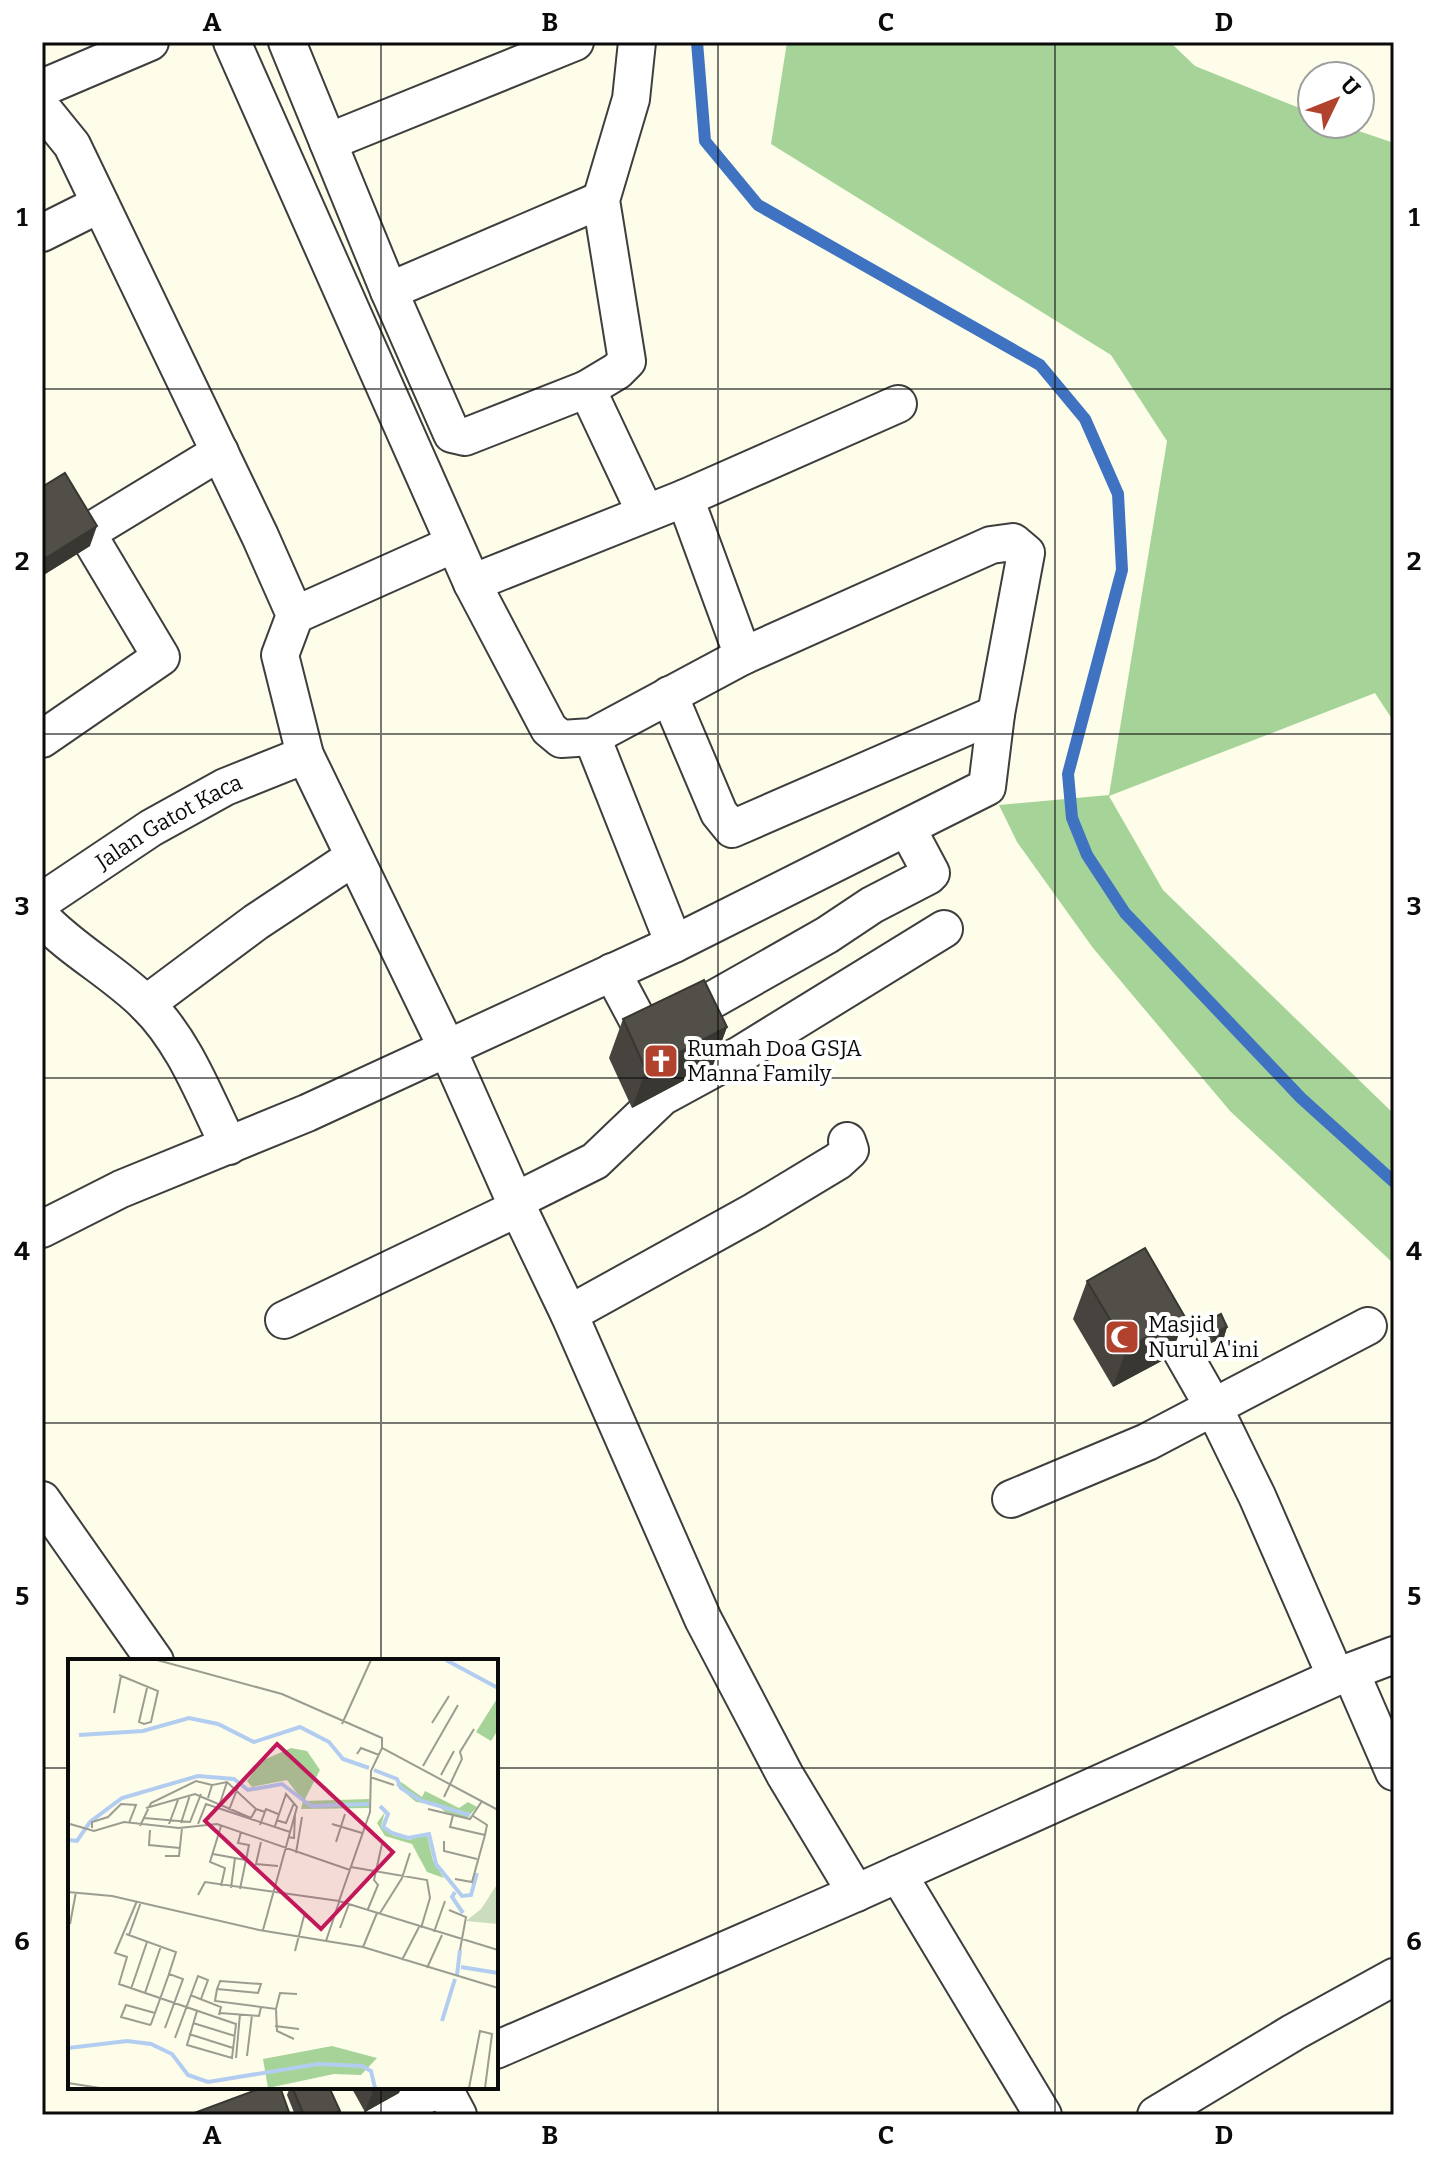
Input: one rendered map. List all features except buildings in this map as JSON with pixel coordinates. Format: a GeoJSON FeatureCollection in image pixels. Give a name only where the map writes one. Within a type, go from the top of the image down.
{"type":"FeatureCollection","features":[{"type":"Feature","properties":{"kind":"street"},"geometry":{"type":"LineString","coordinates":[[42,88],[150,42]]}},
{"type":"Feature","properties":{"kind":"street"},"geometry":{"type":"LineString","coordinates":[[42,1229],[121,1189],[229,1146],[674,944],[987,787],[996,714],[1026,553],[1013,542],[991,545],[743,656],[592,737],[561,739],[549,729],[472,583],[232,42]]}},
{"type":"Feature","properties":{"kind":"street"},"geometry":{"type":"LineString","coordinates":[[287,42],[389,291],[452,434],[465,437],[587,389],[617,371],[627,361],[601,200],[631,99],[637,42]]}},
{"type":"Feature","properties":{"kind":"street"},"geometry":{"type":"LineString","coordinates":[[328,142],[575,42]]}},
{"type":"Feature","properties":{"kind":"street"},"geometry":{"type":"LineString","coordinates":[[42,108],[72,145],[295,615],[280,655],[305,755],[447,1048],[569,1314],[703,1619],[785,1775],[856,1893]]}},
{"type":"Feature","properties":{"kind":"street"},"geometry":{"type":"LineString","coordinates":[[389,291],[601,200]]}},
{"type":"Feature","properties":{"kind":"street"},"geometry":{"type":"LineString","coordinates":[[42,233],[100,204]]}},
{"type":"Feature","properties":{"kind":"street"},"geometry":{"type":"LineString","coordinates":[[587,389],[645,512]]}},
{"type":"Feature","properties":{"kind":"street"},"geometry":{"type":"LineString","coordinates":[[472,583],[685,498],[898,404]]}},
{"type":"Feature","properties":{"kind":"street"},"geometry":{"type":"LineString","coordinates":[[42,739],[161,657],[87,533],[220,452]]}},
{"type":"Feature","properties":{"kind":"street"},"geometry":{"type":"LineString","coordinates":[[685,498],[743,656]]}},
{"type":"Feature","properties":{"kind":"street"},"geometry":{"type":"LineString","coordinates":[[295,615],[454,544]]}},
{"type":"Feature","properties":{"kind":"street"},"geometry":{"type":"LineString","coordinates":[[669,695],[719,813],[732,829],[996,714]]}},
{"type":"Feature","properties":{"kind":"street"},"geometry":{"type":"LineString","coordinates":[[592,737],[674,944]]}},
{"type":"Feature","properties":{"kind":"street","name":"Jalan Gatot Kaca"},"geometry":{"type":"LineString","coordinates":[[42,901],[151,828],[225,787],[305,755]]}},
{"type":"Feature","properties":{"kind":"street"},"geometry":{"type":"LineString","coordinates":[[612,972],[645,1034],[654,1033],[827,935],[872,905],[928,876],[931,873],[907,828]]}},
{"type":"Feature","properties":{"kind":"street"},"geometry":{"type":"LineString","coordinates":[[146,1004],[256,922],[354,857]]}},
{"type":"Feature","properties":{"kind":"street"},"geometry":{"type":"LineString","coordinates":[[42,918],[67,943],[93,960],[146,1004],[179,1046],[229,1146]]}},
{"type":"Feature","properties":{"kind":"street"},"geometry":{"type":"LineString","coordinates":[[284,1320],[595,1161],[662,1097],[741,1054],[944,929]]}},
{"type":"Feature","properties":{"kind":"street"},"geometry":{"type":"LineString","coordinates":[[569,1314],[755,1211],[838,1161],[850,1150],[847,1141]]}},
{"type":"Feature","properties":{"kind":"street"},"geometry":{"type":"LineString","coordinates":[[1145,1287],[1214,1408],[1394,1772]]}},
{"type":"Feature","properties":{"kind":"street"},"geometry":{"type":"LineString","coordinates":[[1011,1499],[1147,1442],[1368,1326]]}},
{"type":"Feature","properties":{"kind":"street"},"geometry":{"type":"LineString","coordinates":[[42,1500],[154,1659]]}},
{"type":"Feature","properties":{"kind":"street"},"geometry":{"type":"LineString","coordinates":[[498,2049],[1394,1655]]}},
{"type":"Feature","properties":{"kind":"street"},"geometry":{"type":"LineString","coordinates":[[898,1874],[1043,2115]]}},
{"type":"Feature","properties":{"kind":"street"},"geometry":{"type":"LineString","coordinates":[[1156,2115],[1294,2032],[1394,1977]]}},
{"type":"Feature","properties":{"kind":"street"},"geometry":{"type":"LineString","coordinates":[[384,2115],[439,2089]]}},
{"type":"Feature","properties":{"kind":"street"},"geometry":{"type":"LineString","coordinates":[[444,2089],[458,2115]]}},
{"type":"Feature","properties":{"kind":"green space"},"geometry":{"type":"Polygon","coordinates":[[[787,42],[1170,42],[1195,66],[1296,107],[1296,140],[1376,140],[1376,137],[1394,143],[1394,722],[1375,693],[1109,796],[1163,890],[1394,1114],[1394,1264],[1230,1111],[1093,948],[1017,842],[999,805],[1109,795],[1167,441],[1111,355],[771,144],[787,42]]]}},
{"type":"Feature","properties":{"kind":"waterway"},"geometry":{"type":"LineString","coordinates":[[697,42],[705,141],[758,205],[1040,365],[1085,419],[1118,494],[1122,570],[1068,774],[1072,818],[1087,855],[1125,913],[1301,1098],[1394,1182]]}},
{"type":"Feature","properties":{"kind":"place","name":"Rumah Doa GSJA Manna Family"},"geometry":{"type":"Point","coordinates":[661,1061]}},
{"type":"Feature","properties":{"kind":"place","name":"Masjid Nurul A'ini"},"geometry":{"type":"Point","coordinates":[1122,1337]}}]}
